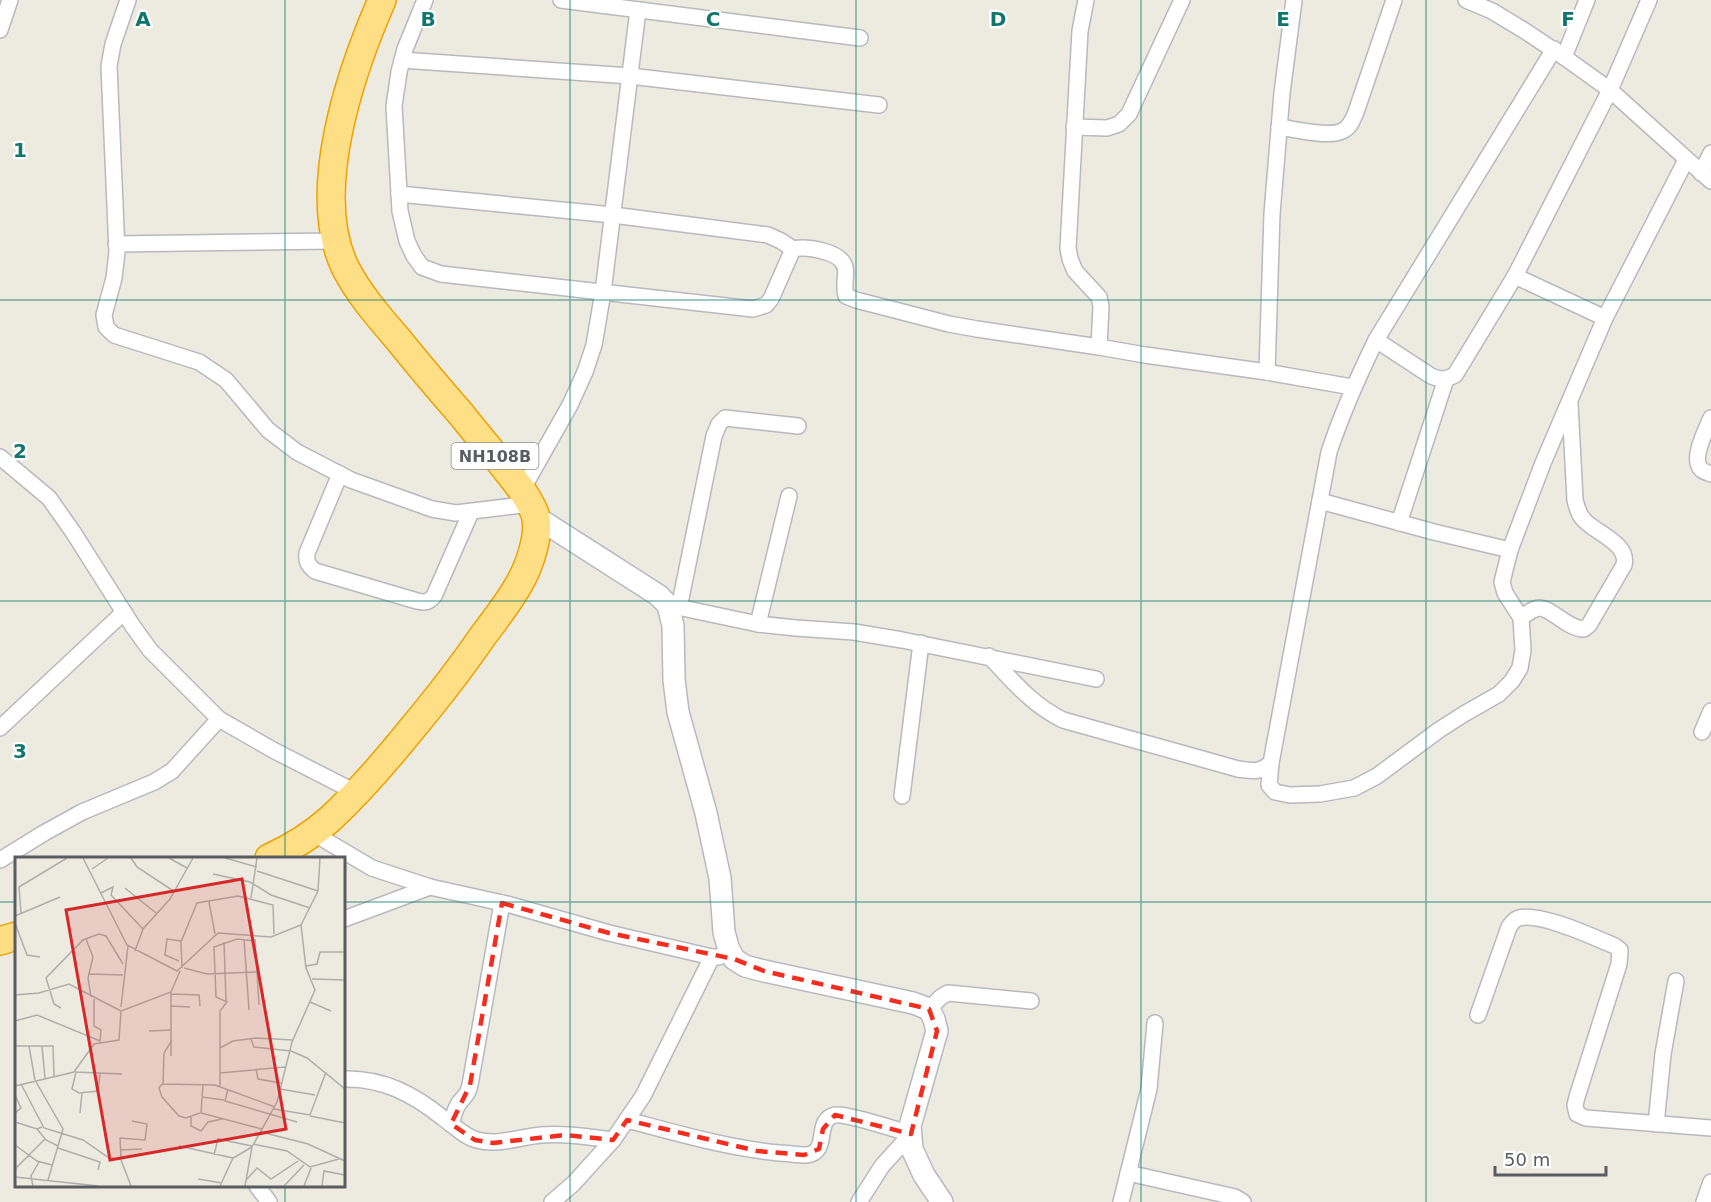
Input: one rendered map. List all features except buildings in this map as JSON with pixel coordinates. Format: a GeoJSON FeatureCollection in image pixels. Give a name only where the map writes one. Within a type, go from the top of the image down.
{"type":"FeatureCollection","features":[{"type":"Feature","properties":{"kind":"highway","name":"NH108B"},"geometry":{"type":"LineString","coordinates":[[382,0],[349,87],[339,126],[331,199],[332,225],[336,241],[345,268],[376,314],[487,446],[529,504]]}},
{"type":"Feature","properties":{"kind":"highway"},"geometry":{"type":"LineString","coordinates":[[270,857],[313,833],[357,793],[453,679],[520,583],[530,560],[535,538],[529,504]]}},
{"type":"Feature","properties":{"kind":"highway"},"geometry":{"type":"LineString","coordinates":[[0,941],[15,936]]}},
{"type":"Feature","properties":{"kind":"street"},"geometry":{"type":"LineString","coordinates":[[0,30],[10,0]]}},
{"type":"Feature","properties":{"kind":"street"},"geometry":{"type":"LineString","coordinates":[[128,0],[113,44],[109,66],[116,244],[114,278],[104,315],[106,327],[114,334],[199,362],[226,380],[268,430],[297,452],[351,480],[432,509],[456,513],[529,504],[674,606],[758,624],[854,632],[921,643],[1096,679]]}},
{"type":"Feature","properties":{"kind":"street"},"geometry":{"type":"LineString","coordinates":[[425,0],[405,49],[394,106],[400,211],[407,241],[422,267],[441,274],[753,309],[766,305],[771,299],[793,249]]}},
{"type":"Feature","properties":{"kind":"street"},"geometry":{"type":"LineString","coordinates":[[561,0],[860,38]]}},
{"type":"Feature","properties":{"kind":"street"},"geometry":{"type":"LineString","coordinates":[[1086,0],[1080,31],[1068,248],[1075,271],[1099,297],[1101,306],[1099,347]]}},
{"type":"Feature","properties":{"kind":"street"},"geometry":{"type":"LineString","coordinates":[[1074,127],[1107,128],[1119,124],[1130,114],[1182,0]]}},
{"type":"Feature","properties":{"kind":"street"},"geometry":{"type":"LineString","coordinates":[[1267,372],[1272,214],[1279,127],[1294,0]]}},
{"type":"Feature","properties":{"kind":"street"},"geometry":{"type":"LineString","coordinates":[[1279,127],[1329,134],[1342,131],[1350,125],[1394,0]]}},
{"type":"Feature","properties":{"kind":"street"},"geometry":{"type":"LineString","coordinates":[[1466,0],[1492,11],[1559,53],[1610,90],[1706,177],[1711,153]]}},
{"type":"Feature","properties":{"kind":"street"},"geometry":{"type":"LineString","coordinates":[[1587,0],[1559,53],[1376,340],[1352,387],[1329,452],[1271,764],[1269,785],[1275,792],[1290,795],[1320,794],[1354,788],[1377,776],[1439,730],[1499,694],[1512,681],[1520,668],[1523,650],[1521,618],[1505,593],[1502,582],[1510,550],[1543,463],[1605,318],[1686,160]]}},
{"type":"Feature","properties":{"kind":"street"},"geometry":{"type":"LineString","coordinates":[[1376,340],[1431,376],[1446,379],[1455,375],[1515,276],[1610,90],[1649,0]]}},
{"type":"Feature","properties":{"kind":"street"},"geometry":{"type":"LineString","coordinates":[[529,504],[585,372],[594,345],[603,292],[638,10]]}},
{"type":"Feature","properties":{"kind":"street"},"geometry":{"type":"LineString","coordinates":[[402,60],[630,76],[879,105]]}},
{"type":"Feature","properties":{"kind":"street"},"geometry":{"type":"LineString","coordinates":[[399,194],[613,215],[768,235],[793,249],[803,247],[833,254],[840,259],[846,268],[844,284],[846,296],[855,300],[949,324],[1352,387]]}},
{"type":"Feature","properties":{"kind":"street"},"geometry":{"type":"LineString","coordinates":[[116,244],[336,241]]}},
{"type":"Feature","properties":{"kind":"street"},"geometry":{"type":"LineString","coordinates":[[1515,276],[1605,318]]}},
{"type":"Feature","properties":{"kind":"street"},"geometry":{"type":"LineString","coordinates":[[1399,523],[1446,379]]}},
{"type":"Feature","properties":{"kind":"street"},"geometry":{"type":"LineString","coordinates":[[1521,618],[1539,608],[1545,609],[1573,627],[1584,629],[1589,625],[1626,559],[1620,548],[1584,520],[1578,510],[1575,500],[1570,400]]}},
{"type":"Feature","properties":{"kind":"street"},"geometry":{"type":"LineString","coordinates":[[734,959],[724,932],[720,878],[706,813],[678,712],[674,680],[674,606],[714,436],[719,424],[725,418],[798,426]]}},
{"type":"Feature","properties":{"kind":"street"},"geometry":{"type":"LineString","coordinates":[[1711,418],[1697,455],[1698,464],[1702,470],[1711,474]]}},
{"type":"Feature","properties":{"kind":"street"},"geometry":{"type":"LineString","coordinates":[[2,462],[49,498],[74,532],[150,650],[219,719],[273,750],[357,793]]}},
{"type":"Feature","properties":{"kind":"street"},"geometry":{"type":"LineString","coordinates":[[340,474],[307,553],[309,567],[315,571],[422,603],[430,601],[434,596],[471,512]]}},
{"type":"Feature","properties":{"kind":"street"},"geometry":{"type":"LineString","coordinates":[[758,624],[789,496]]}},
{"type":"Feature","properties":{"kind":"street"},"geometry":{"type":"LineString","coordinates":[[1320,501],[1510,550]]}},
{"type":"Feature","properties":{"kind":"street"},"geometry":{"type":"LineString","coordinates":[[0,728],[124,612]]}},
{"type":"Feature","properties":{"kind":"street"},"geometry":{"type":"LineString","coordinates":[[902,796],[921,643]]}},
{"type":"Feature","properties":{"kind":"street"},"geometry":{"type":"LineString","coordinates":[[989,656],[1032,701],[1063,720],[1238,769],[1262,770],[1271,764]]}},
{"type":"Feature","properties":{"kind":"street"},"geometry":{"type":"LineString","coordinates":[[1702,732],[1711,711]]}},
{"type":"Feature","properties":{"kind":"street"},"geometry":{"type":"LineString","coordinates":[[0,860],[82,812],[154,782],[172,771],[219,719]]}},
{"type":"Feature","properties":{"kind":"street"},"geometry":{"type":"LineString","coordinates":[[313,833],[372,868],[430,887],[502,903],[609,933],[712,957],[734,959],[745,966],[764,971],[913,1003],[929,1009],[937,1031],[910,1126],[912,1149],[924,1175],[942,1202]]}},
{"type":"Feature","properties":{"kind":"street"},"geometry":{"type":"LineString","coordinates":[[345,919],[430,887]]}},
{"type":"Feature","properties":{"kind":"street"},"geometry":{"type":"LineString","coordinates":[[451,1124],[459,1103],[466,1097],[470,1085],[502,903]]}},
{"type":"Feature","properties":{"kind":"street"},"geometry":{"type":"LineString","coordinates":[[1478,1015],[1509,927],[1517,918],[1539,917],[1615,946],[1620,950],[1619,964],[1577,1097],[1575,1105],[1577,1114],[1586,1118],[1711,1128]]}},
{"type":"Feature","properties":{"kind":"street"},"geometry":{"type":"LineString","coordinates":[[552,1202],[573,1184],[613,1140],[643,1096],[712,957]]}},
{"type":"Feature","properties":{"kind":"street"},"geometry":{"type":"LineString","coordinates":[[1656,1124],[1663,1054],[1676,981]]}},
{"type":"Feature","properties":{"kind":"street"},"geometry":{"type":"LineString","coordinates":[[929,1009],[948,993],[1031,1001]]}},
{"type":"Feature","properties":{"kind":"street"},"geometry":{"type":"LineString","coordinates":[[1121,1202],[1149,1089],[1155,1023]]}},
{"type":"Feature","properties":{"kind":"street"},"geometry":{"type":"LineString","coordinates":[[345,1079],[377,1082],[401,1090],[428,1106],[475,1140],[493,1143],[541,1135],[613,1140]]}},
{"type":"Feature","properties":{"kind":"street"},"geometry":{"type":"LineString","coordinates":[[627,1120],[757,1151],[804,1155],[814,1154],[819,1149],[823,1129],[828,1119],[835,1115],[911,1134]]}},
{"type":"Feature","properties":{"kind":"street"},"geometry":{"type":"LineString","coordinates":[[859,1202],[882,1166],[911,1134]]}},
{"type":"Feature","properties":{"kind":"street"},"geometry":{"type":"LineString","coordinates":[[1128,1173],[1235,1197],[1243,1202]]}},
{"type":"Feature","properties":{"kind":"street"},"geometry":{"type":"LineString","coordinates":[[1704,1202],[1711,1182]]}},
{"type":"Feature","properties":{"kind":"street"},"geometry":{"type":"LineString","coordinates":[[258,1187],[269,1202]]}},
{"type":"Feature","properties":{"kind":"highlighted area"},"geometry":{"type":"Polygon","coordinates":[[[502,903],[609,933],[734,959],[764,971],[929,1009],[937,1031],[911,1134],[835,1115],[823,1129],[819,1149],[804,1155],[757,1151],[627,1120],[613,1140],[565,1135],[493,1143],[475,1140],[451,1124],[470,1085],[502,903]]]}}]}
